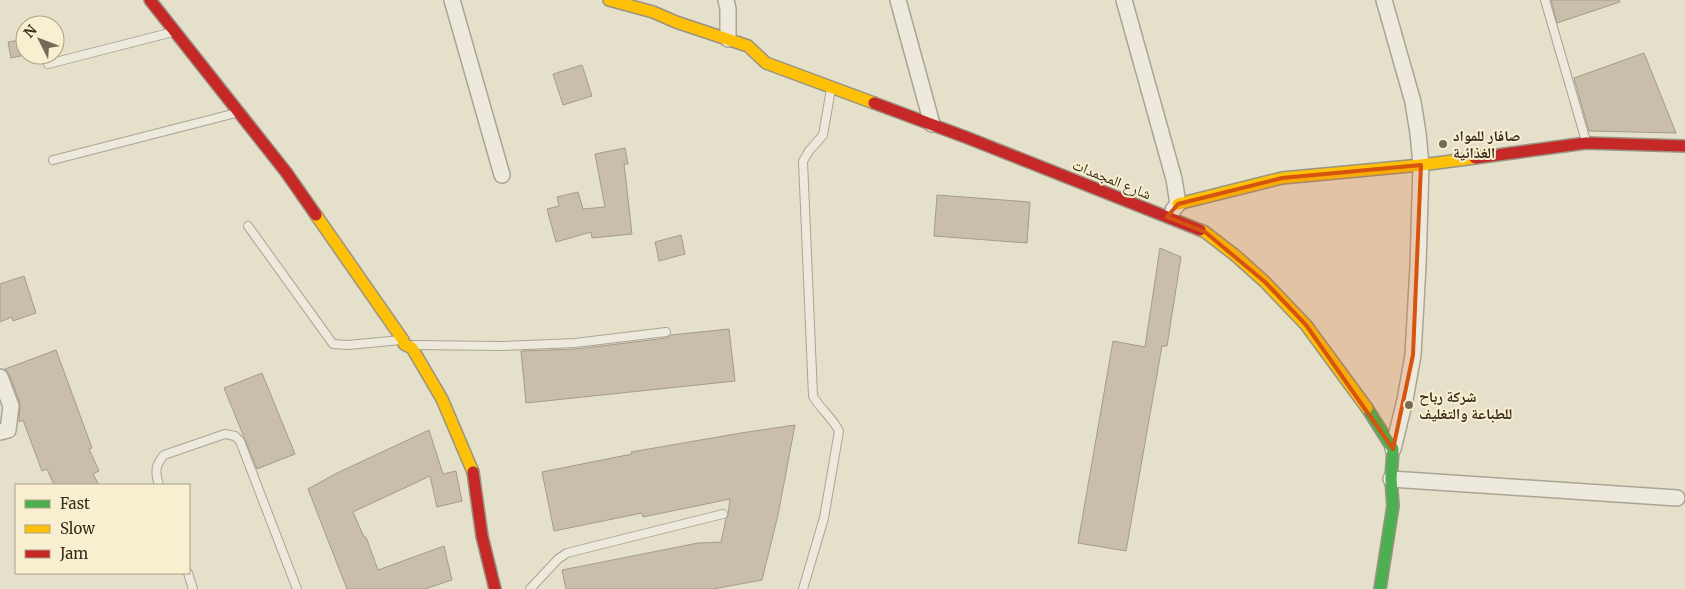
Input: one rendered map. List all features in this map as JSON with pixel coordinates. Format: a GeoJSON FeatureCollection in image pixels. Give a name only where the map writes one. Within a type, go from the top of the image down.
{"type":"FeatureCollection","features":[{"type":"Feature","properties":{"kind":"street"},"geometry":{"type":"LineString","coordinates":[[150,0],[286,172],[404,342],[412,348],[442,399],[472,467],[482,536],[495,589]]}},
{"type":"Feature","properties":{"kind":"street"},"geometry":{"type":"LineString","coordinates":[[452,0],[502,175]]}},
{"type":"Feature","properties":{"kind":"street","name":"شارع المجمدات"},"geometry":{"type":"LineString","coordinates":[[609,0],[651,6],[676,22],[748,46],[766,63],[932,124],[1205,232],[1265,282],[1306,324],[1340,369],[1393,449]]}},
{"type":"Feature","properties":{"kind":"street"},"geometry":{"type":"LineString","coordinates":[[726,0],[728,9],[728,39]]}},
{"type":"Feature","properties":{"kind":"street"},"geometry":{"type":"LineString","coordinates":[[898,0],[932,124]]}},
{"type":"Feature","properties":{"kind":"street"},"geometry":{"type":"LineString","coordinates":[[1124,0],[1170,165],[1178,204]]}},
{"type":"Feature","properties":{"kind":"street"},"geometry":{"type":"LineString","coordinates":[[1380,589],[1393,506],[1391,479],[1393,449],[1405,400],[1413,355],[1421,165],[1413,102],[1384,0]]}},
{"type":"Feature","properties":{"kind":"street"},"geometry":{"type":"LineString","coordinates":[[1167,217],[1178,204],[1282,178],[1421,165],[1586,143],[1685,146]]}},
{"type":"Feature","properties":{"kind":"street"},"geometry":{"type":"LineString","coordinates":[[0,377],[10,406],[8,430],[0,432]]}},
{"type":"Feature","properties":{"kind":"street"},"geometry":{"type":"LineString","coordinates":[[1391,479],[1677,498]]}},
{"type":"Feature","properties":{"kind":"lane"},"geometry":{"type":"LineString","coordinates":[[1545,0],[1586,143]]}},
{"type":"Feature","properties":{"kind":"lane"},"geometry":{"type":"LineString","coordinates":[[65,60],[175,32]]}},
{"type":"Feature","properties":{"kind":"lane"},"geometry":{"type":"LineString","coordinates":[[803,589],[824,518],[839,431],[835,423],[812,396],[803,161],[823,135],[832,87]]}},
{"type":"Feature","properties":{"kind":"lane"},"geometry":{"type":"LineString","coordinates":[[53,160],[240,112]]}},
{"type":"Feature","properties":{"kind":"lane"},"geometry":{"type":"LineString","coordinates":[[248,226],[333,344],[404,342],[501,346],[557,344],[666,332]]}},
{"type":"Feature","properties":{"kind":"lane"},"geometry":{"type":"LineString","coordinates":[[159,484],[155,475],[157,463],[164,455],[225,434],[235,436],[240,441],[297,589]]}},
{"type":"Feature","properties":{"kind":"lane"},"geometry":{"type":"LineString","coordinates":[[530,589],[558,559],[567,553],[723,514]]}},
{"type":"Feature","properties":{"kind":"lane"},"geometry":{"type":"LineString","coordinates":[[188,574],[193,589]]}},
{"type":"Feature","properties":{"kind":"highlighted area"},"geometry":{"type":"Polygon","coordinates":[[[1421,165],[1413,355],[1393,449],[1306,325],[1265,282],[1205,232],[1167,217],[1178,204],[1282,178],[1421,165]]]}},
{"type":"Feature","properties":{"kind":"building"},"geometry":{"type":"Polygon","coordinates":[[[1551,0],[1619,0],[1620,2],[1557,23],[1551,0]]]}},
{"type":"Feature","properties":{"kind":"building"},"geometry":{"type":"Polygon","coordinates":[[[15,41],[15,57],[11,58],[8,42],[15,41]]]}},
{"type":"Feature","properties":{"kind":"building"},"geometry":{"type":"Polygon","coordinates":[[[1644,53],[1676,133],[1589,131],[1574,78],[1644,53]]]}},
{"type":"Feature","properties":{"kind":"building"},"geometry":{"type":"Polygon","coordinates":[[[582,65],[592,96],[563,105],[553,74],[582,65]]]}},
{"type":"Feature","properties":{"kind":"building"},"geometry":{"type":"Polygon","coordinates":[[[625,148],[628,164],[624,164],[632,234],[592,238],[591,232],[556,242],[547,209],[559,206],[557,197],[578,192],[583,209],[605,207],[595,154],[625,148]]]}},
{"type":"Feature","properties":{"kind":"building"},"geometry":{"type":"Polygon","coordinates":[[[937,195],[1030,202],[1027,243],[934,236],[937,195]]]}},
{"type":"Feature","properties":{"kind":"building"},"geometry":{"type":"Polygon","coordinates":[[[681,235],[685,254],[659,261],[655,242],[681,235]]]}},
{"type":"Feature","properties":{"kind":"building"},"geometry":{"type":"Polygon","coordinates":[[[1160,248],[1181,257],[1167,346],[1162,346],[1126,551],[1078,543],[1113,341],[1145,347],[1160,248]]]}},
{"type":"Feature","properties":{"kind":"building"},"geometry":{"type":"Polygon","coordinates":[[[24,276],[36,313],[13,321],[12,317],[0,322],[0,284],[24,276]]]}},
{"type":"Feature","properties":{"kind":"building"},"geometry":{"type":"Polygon","coordinates":[[[729,329],[735,381],[526,403],[521,351],[576,349],[667,338],[671,335],[729,329]]]}},
{"type":"Feature","properties":{"kind":"building"},"geometry":{"type":"Polygon","coordinates":[[[56,350],[92,448],[89,449],[99,471],[93,474],[98,484],[54,484],[47,469],[42,471],[23,420],[19,422],[20,403],[9,374],[5,369],[56,350]]]}},
{"type":"Feature","properties":{"kind":"building"},"geometry":{"type":"Polygon","coordinates":[[[262,373],[295,454],[257,469],[224,388],[262,373]]]}},
{"type":"Feature","properties":{"kind":"building"},"geometry":{"type":"Polygon","coordinates":[[[795,425],[778,515],[762,580],[713,589],[566,589],[562,570],[698,543],[721,542],[730,499],[643,517],[642,513],[554,531],[542,472],[632,454],[631,452],[795,425]]]}},
{"type":"Feature","properties":{"kind":"building"},"geometry":{"type":"Polygon","coordinates":[[[429,430],[443,474],[456,471],[462,501],[437,507],[430,476],[353,512],[364,537],[366,537],[378,570],[444,546],[452,580],[425,589],[347,589],[308,489],[335,474],[429,430]]]}},
{"type":"Feature","properties":{"kind":"traffic: fast"},"geometry":{"type":"LineString","coordinates":[[1367,408],[1393,449],[1391,479],[1393,506],[1380,589]]}},
{"type":"Feature","properties":{"kind":"traffic: slow"},"geometry":{"type":"LineString","coordinates":[[609,0],[653,12],[676,22],[748,46],[766,63],[874,103]]}},
{"type":"Feature","properties":{"kind":"traffic: slow"},"geometry":{"type":"LineString","coordinates":[[1178,204],[1282,178],[1475,158]]}},
{"type":"Feature","properties":{"kind":"traffic: slow"},"geometry":{"type":"LineString","coordinates":[[316,215],[404,344],[412,348],[442,399],[473,472]]}},
{"type":"Feature","properties":{"kind":"traffic: slow"},"geometry":{"type":"LineString","coordinates":[[1200,230],[1236,256],[1265,282],[1306,325],[1367,408]]}},
{"type":"Feature","properties":{"kind":"traffic: jam"},"geometry":{"type":"LineString","coordinates":[[150,0],[286,172],[316,215]]}},
{"type":"Feature","properties":{"kind":"traffic: jam"},"geometry":{"type":"LineString","coordinates":[[874,103],[968,138],[1200,230]]}},
{"type":"Feature","properties":{"kind":"traffic: jam"},"geometry":{"type":"LineString","coordinates":[[1475,158],[1586,143],[1685,146]]}},
{"type":"Feature","properties":{"kind":"traffic: jam"},"geometry":{"type":"LineString","coordinates":[[473,472],[482,536],[495,589]]}},
{"type":"Feature","properties":{"kind":"place","name":"صافار للمواد الغذائية"},"geometry":{"type":"Point","coordinates":[1443,144]}},
{"type":"Feature","properties":{"kind":"place","name":"شركة رباح للطباعة والتغليف"},"geometry":{"type":"Point","coordinates":[1409,405]}}]}
